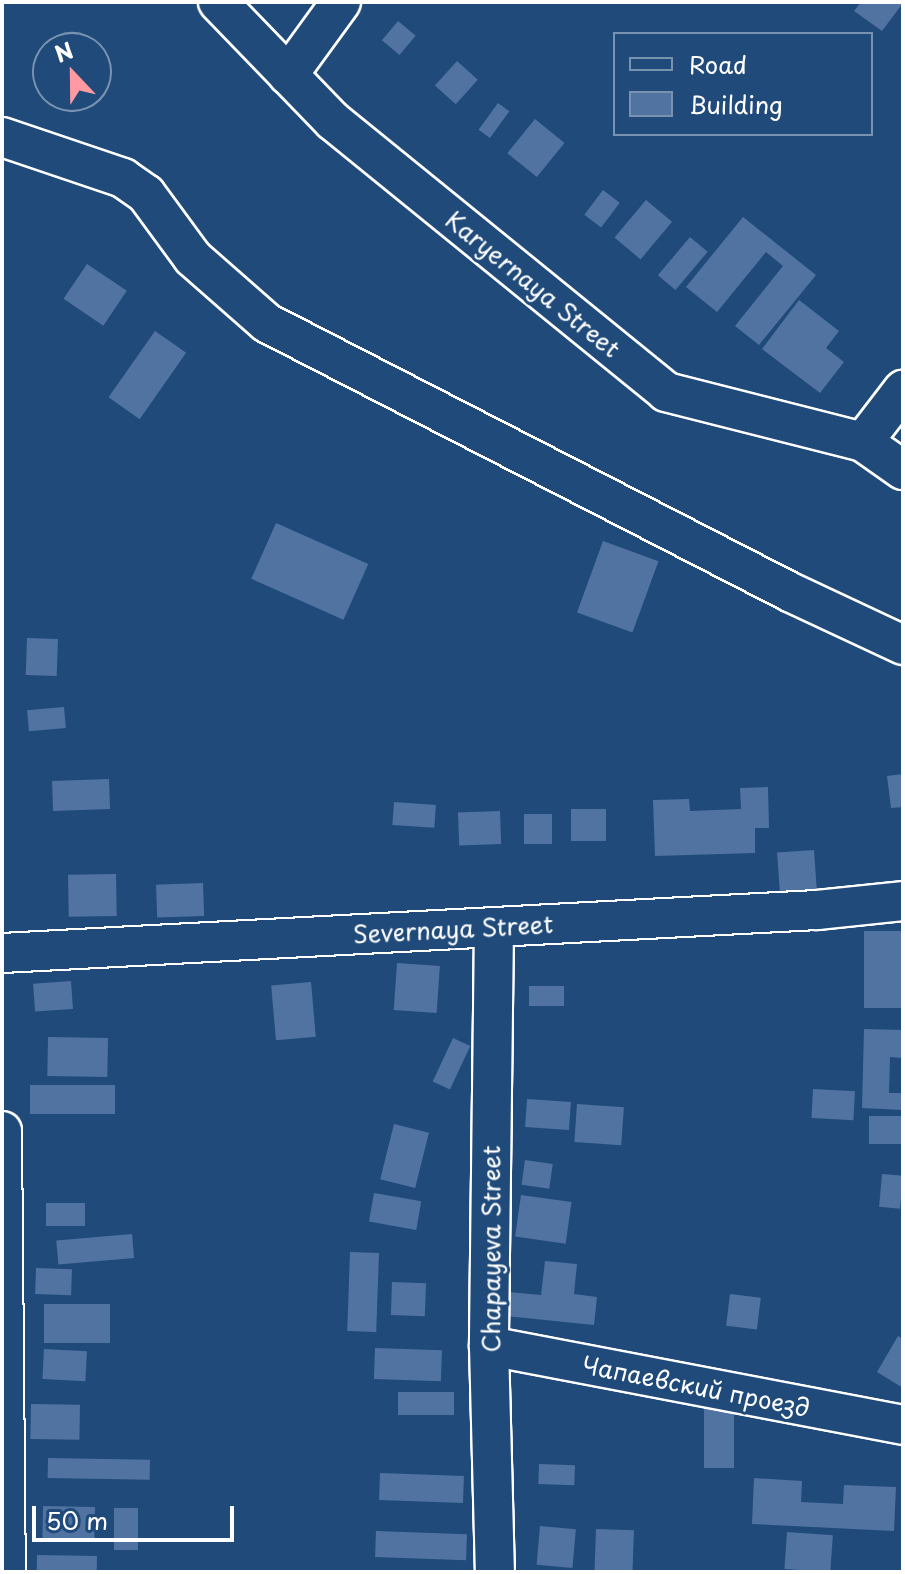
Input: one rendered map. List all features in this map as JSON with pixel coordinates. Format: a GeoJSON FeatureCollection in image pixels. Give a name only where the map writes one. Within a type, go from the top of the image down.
{"type":"FeatureCollection","features":[{"type":"Feature","properties":{"kind":"street","name":"Karyernaya Street"},"geometry":{"type":"LineString","coordinates":[[218,2],[333,121],[666,392],[863,442],[903,470]]}},
{"type":"Feature","properties":{"kind":"street"},"geometry":{"type":"LineString","coordinates":[[288,75],[341,2]]}},
{"type":"Feature","properties":{"kind":"street"},"geometry":{"type":"LineString","coordinates":[[2,137],[123,178],[146,194],[193,258],[267,323],[790,592],[903,645]]}},
{"type":"Feature","properties":{"kind":"street"},"geometry":{"type":"LineString","coordinates":[[863,442],[903,390]]}},
{"type":"Feature","properties":{"kind":"street","name":"Severnaya Street"},"geometry":{"type":"LineString","coordinates":[[2,953],[903,901]]}},
{"type":"Feature","properties":{"kind":"street","name":"Chapayeva Street"},"geometry":{"type":"LineString","coordinates":[[494,927],[489,1346],[495,1572]]}},
{"type":"Feature","properties":{"kind":"street"},"geometry":{"type":"LineString","coordinates":[[2,1131],[6,1572]]}},
{"type":"Feature","properties":{"kind":"street","name":"Чапаевский проезд"},"geometry":{"type":"LineString","coordinates":[[489,1346],[903,1425]]}},
{"type":"Feature","properties":{"kind":"building"},"geometry":{"type":"Polygon","coordinates":[[[861,2],[903,3],[882,31],[854,11],[861,2]]]}},
{"type":"Feature","properties":{"kind":"building"},"geometry":{"type":"Polygon","coordinates":[[[398,21],[416,36],[400,55],[382,40],[398,21]]]}},
{"type":"Feature","properties":{"kind":"building"},"geometry":{"type":"Polygon","coordinates":[[[457,61],[478,80],[456,104],[435,86],[457,61]]]}},
{"type":"Feature","properties":{"kind":"building"},"geometry":{"type":"Polygon","coordinates":[[[498,103],[509,111],[490,138],[479,130],[498,103]]]}},
{"type":"Feature","properties":{"kind":"building"},"geometry":{"type":"Polygon","coordinates":[[[535,119],[565,143],[537,177],[507,153],[535,119]]]}},
{"type":"Feature","properties":{"kind":"building"},"geometry":{"type":"Polygon","coordinates":[[[603,190],[620,203],[601,227],[584,215],[603,190]]]}},
{"type":"Feature","properties":{"kind":"building"},"geometry":{"type":"Polygon","coordinates":[[[646,200],[672,222],[641,259],[615,238],[646,200]]]}},
{"type":"Feature","properties":{"kind":"building"},"geometry":{"type":"Polygon","coordinates":[[[743,217],[816,275],[759,345],[735,326],[783,266],[766,252],[717,312],[686,287],[743,217]]]}},
{"type":"Feature","properties":{"kind":"building"},"geometry":{"type":"Polygon","coordinates":[[[690,237],[708,252],[675,290],[658,275],[690,237]]]}},
{"type":"Feature","properties":{"kind":"building"},"geometry":{"type":"Polygon","coordinates":[[[87,264],[127,291],[103,326],[64,299],[87,264]]]}},
{"type":"Feature","properties":{"kind":"building"},"geometry":{"type":"Polygon","coordinates":[[[799,300],[839,331],[826,348],[844,362],[820,393],[762,349],[799,300]]]}},
{"type":"Feature","properties":{"kind":"building"},"geometry":{"type":"Polygon","coordinates":[[[155,331],[186,353],[140,419],[109,397],[155,331]]]}},
{"type":"Feature","properties":{"kind":"building"},"geometry":{"type":"Polygon","coordinates":[[[276,523],[368,564],[343,620],[251,579],[276,523]]]}},
{"type":"Feature","properties":{"kind":"building"},"geometry":{"type":"Polygon","coordinates":[[[603,541],[658,561],[632,633],[577,612],[603,541]]]}},
{"type":"Feature","properties":{"kind":"building"},"geometry":{"type":"Polygon","coordinates":[[[27,638],[58,639],[57,676],[26,675],[27,638]]]}},
{"type":"Feature","properties":{"kind":"building"},"geometry":{"type":"Polygon","coordinates":[[[64,707],[66,728],[29,731],[27,710],[64,707]]]}},
{"type":"Feature","properties":{"kind":"building"},"geometry":{"type":"Polygon","coordinates":[[[903,774],[903,807],[891,808],[887,776],[903,774]]]}},
{"type":"Feature","properties":{"kind":"building"},"geometry":{"type":"Polygon","coordinates":[[[109,779],[110,809],[53,811],[52,781],[109,779]]]}},
{"type":"Feature","properties":{"kind":"building"},"geometry":{"type":"Polygon","coordinates":[[[768,787],[769,828],[755,828],[755,853],[655,856],[653,800],[689,799],[690,811],[741,809],[740,788],[768,787]]]}},
{"type":"Feature","properties":{"kind":"building"},"geometry":{"type":"Polygon","coordinates":[[[394,802],[436,805],[434,828],[392,825],[394,802]]]}},
{"type":"Feature","properties":{"kind":"building"},"geometry":{"type":"Polygon","coordinates":[[[571,809],[606,809],[606,841],[571,841],[571,809]]]}},
{"type":"Feature","properties":{"kind":"building"},"geometry":{"type":"Polygon","coordinates":[[[500,811],[501,844],[459,845],[458,812],[500,811]]]}},
{"type":"Feature","properties":{"kind":"building"},"geometry":{"type":"Polygon","coordinates":[[[524,814],[552,814],[552,844],[524,844],[524,814]]]}},
{"type":"Feature","properties":{"kind":"building"},"geometry":{"type":"Polygon","coordinates":[[[814,850],[817,898],[780,900],[777,853],[814,850]]]}},
{"type":"Feature","properties":{"kind":"building"},"geometry":{"type":"Polygon","coordinates":[[[116,874],[117,916],[69,917],[68,875],[116,874]]]}},
{"type":"Feature","properties":{"kind":"building"},"geometry":{"type":"Polygon","coordinates":[[[203,883],[204,916],[157,918],[156,885],[203,883]]]}},
{"type":"Feature","properties":{"kind":"building"},"geometry":{"type":"Polygon","coordinates":[[[864,931],[903,931],[903,1008],[864,1008],[864,931]]]}},
{"type":"Feature","properties":{"kind":"building"},"geometry":{"type":"Polygon","coordinates":[[[397,963],[440,966],[437,1013],[394,1010],[397,963]]]}},
{"type":"Feature","properties":{"kind":"building"},"geometry":{"type":"Polygon","coordinates":[[[71,981],[73,1009],[35,1012],[33,984],[71,981]]]}},
{"type":"Feature","properties":{"kind":"building"},"geometry":{"type":"Polygon","coordinates":[[[311,982],[316,1037],[276,1040],[271,985],[311,982]]]}},
{"type":"Feature","properties":{"kind":"building"},"geometry":{"type":"Polygon","coordinates":[[[529,986],[564,986],[564,1006],[529,1006],[529,986]]]}},
{"type":"Feature","properties":{"kind":"building"},"geometry":{"type":"Polygon","coordinates":[[[864,1029],[903,1030],[903,1058],[890,1057],[889,1093],[903,1093],[903,1110],[862,1108],[864,1029]]]}},
{"type":"Feature","properties":{"kind":"building"},"geometry":{"type":"Polygon","coordinates":[[[48,1037],[108,1038],[107,1077],[47,1076],[48,1037]]]}},
{"type":"Feature","properties":{"kind":"building"},"geometry":{"type":"Polygon","coordinates":[[[453,1038],[470,1046],[450,1090],[433,1082],[453,1038]]]}},
{"type":"Feature","properties":{"kind":"building"},"geometry":{"type":"Polygon","coordinates":[[[30,1085],[115,1085],[115,1114],[30,1114],[30,1085]]]}},
{"type":"Feature","properties":{"kind":"building"},"geometry":{"type":"Polygon","coordinates":[[[813,1089],[855,1091],[853,1120],[811,1118],[813,1089]]]}},
{"type":"Feature","properties":{"kind":"building"},"geometry":{"type":"Polygon","coordinates":[[[527,1099],[571,1102],[569,1130],[525,1127],[527,1099]]]}},
{"type":"Feature","properties":{"kind":"building"},"geometry":{"type":"Polygon","coordinates":[[[577,1104],[624,1107],[621,1145],[574,1142],[577,1104]]]}},
{"type":"Feature","properties":{"kind":"building"},"geometry":{"type":"Polygon","coordinates":[[[869,1116],[903,1116],[903,1144],[869,1144],[869,1116]]]}},
{"type":"Feature","properties":{"kind":"building"},"geometry":{"type":"Polygon","coordinates":[[[394,1124],[429,1133],[415,1188],[380,1179],[394,1124]]]}},
{"type":"Feature","properties":{"kind":"building"},"geometry":{"type":"Polygon","coordinates":[[[525,1160],[553,1164],[549,1189],[522,1185],[525,1160]]]}},
{"type":"Feature","properties":{"kind":"building"},"geometry":{"type":"Polygon","coordinates":[[[882,1174],[903,1176],[900,1209],[879,1207],[882,1174]]]}},
{"type":"Feature","properties":{"kind":"building"},"geometry":{"type":"Polygon","coordinates":[[[374,1193],[421,1201],[416,1230],[369,1222],[374,1193]]]}},
{"type":"Feature","properties":{"kind":"building"},"geometry":{"type":"Polygon","coordinates":[[[521,1195],[572,1202],[566,1244],[515,1237],[521,1195]]]}},
{"type":"Feature","properties":{"kind":"building"},"geometry":{"type":"Polygon","coordinates":[[[46,1203],[85,1203],[85,1226],[46,1226],[46,1203]]]}},
{"type":"Feature","properties":{"kind":"building"},"geometry":{"type":"Polygon","coordinates":[[[132,1234],[134,1258],[58,1265],[56,1241],[132,1234]]]}},
{"type":"Feature","properties":{"kind":"building"},"geometry":{"type":"Polygon","coordinates":[[[350,1252],[379,1253],[376,1332],[347,1331],[350,1252]]]}},
{"type":"Feature","properties":{"kind":"building"},"geometry":{"type":"Polygon","coordinates":[[[545,1261],[577,1264],[574,1294],[597,1297],[594,1325],[505,1316],[508,1292],[541,1295],[545,1261]]]}},
{"type":"Feature","properties":{"kind":"building"},"geometry":{"type":"Polygon","coordinates":[[[36,1268],[72,1269],[71,1295],[35,1294],[36,1268]]]}},
{"type":"Feature","properties":{"kind":"building"},"geometry":{"type":"Polygon","coordinates":[[[392,1282],[426,1283],[425,1316],[391,1315],[392,1282]]]}},
{"type":"Feature","properties":{"kind":"building"},"geometry":{"type":"Polygon","coordinates":[[[730,1294],[761,1298],[757,1330],[726,1326],[730,1294]]]}},
{"type":"Feature","properties":{"kind":"building"},"geometry":{"type":"Polygon","coordinates":[[[44,1304],[110,1304],[110,1343],[44,1343],[44,1304]]]}},
{"type":"Feature","properties":{"kind":"building"},"geometry":{"type":"Polygon","coordinates":[[[898,1336],[903,1339],[903,1388],[877,1372],[898,1336]]]}},
{"type":"Feature","properties":{"kind":"building"},"geometry":{"type":"Polygon","coordinates":[[[375,1348],[442,1350],[441,1381],[374,1379],[375,1348]]]}},
{"type":"Feature","properties":{"kind":"building"},"geometry":{"type":"Polygon","coordinates":[[[44,1349],[87,1351],[85,1381],[42,1379],[44,1349]]]}},
{"type":"Feature","properties":{"kind":"building"},"geometry":{"type":"Polygon","coordinates":[[[398,1392],[454,1392],[454,1415],[398,1415],[398,1392]]]}},
{"type":"Feature","properties":{"kind":"building"},"geometry":{"type":"Polygon","coordinates":[[[31,1404],[80,1405],[79,1440],[30,1439],[31,1404]]]}},
{"type":"Feature","properties":{"kind":"building"},"geometry":{"type":"Polygon","coordinates":[[[704,1404],[734,1404],[734,1468],[704,1468],[704,1404]]]}},
{"type":"Feature","properties":{"kind":"building"},"geometry":{"type":"Polygon","coordinates":[[[48,1458],[150,1460],[150,1480],[48,1478],[48,1458]]]}},
{"type":"Feature","properties":{"kind":"building"},"geometry":{"type":"Polygon","coordinates":[[[539,1464],[575,1465],[574,1485],[538,1484],[539,1464]]]}},
{"type":"Feature","properties":{"kind":"building"},"geometry":{"type":"Polygon","coordinates":[[[380,1473],[464,1476],[463,1503],[379,1500],[380,1473]]]}},
{"type":"Feature","properties":{"kind":"building"},"geometry":{"type":"Polygon","coordinates":[[[754,1478],[802,1481],[801,1502],[843,1504],[844,1485],[896,1487],[894,1531],[752,1524],[754,1478]]]}},
{"type":"Feature","properties":{"kind":"building"},"geometry":{"type":"Polygon","coordinates":[[[43,1506],[95,1507],[94,1541],[42,1540],[43,1506]]]}},
{"type":"Feature","properties":{"kind":"building"},"geometry":{"type":"Polygon","coordinates":[[[114,1508],[138,1508],[138,1550],[114,1550],[114,1508]]]}},
{"type":"Feature","properties":{"kind":"building"},"geometry":{"type":"Polygon","coordinates":[[[540,1526],[576,1529],[572,1568],[537,1565],[540,1526]]]}},
{"type":"Feature","properties":{"kind":"building"},"geometry":{"type":"Polygon","coordinates":[[[596,1529],[634,1530],[633,1572],[594,1572],[596,1529]]]}},
{"type":"Feature","properties":{"kind":"building"},"geometry":{"type":"Polygon","coordinates":[[[376,1531],[467,1534],[466,1560],[375,1557],[376,1531]]]}},
{"type":"Feature","properties":{"kind":"building"},"geometry":{"type":"Polygon","coordinates":[[[787,1532],[833,1535],[830,1572],[784,1569],[787,1532]]]}},
{"type":"Feature","properties":{"kind":"building"},"geometry":{"type":"Polygon","coordinates":[[[37,1555],[97,1556],[97,1572],[37,1572],[37,1555]]]}}]}
